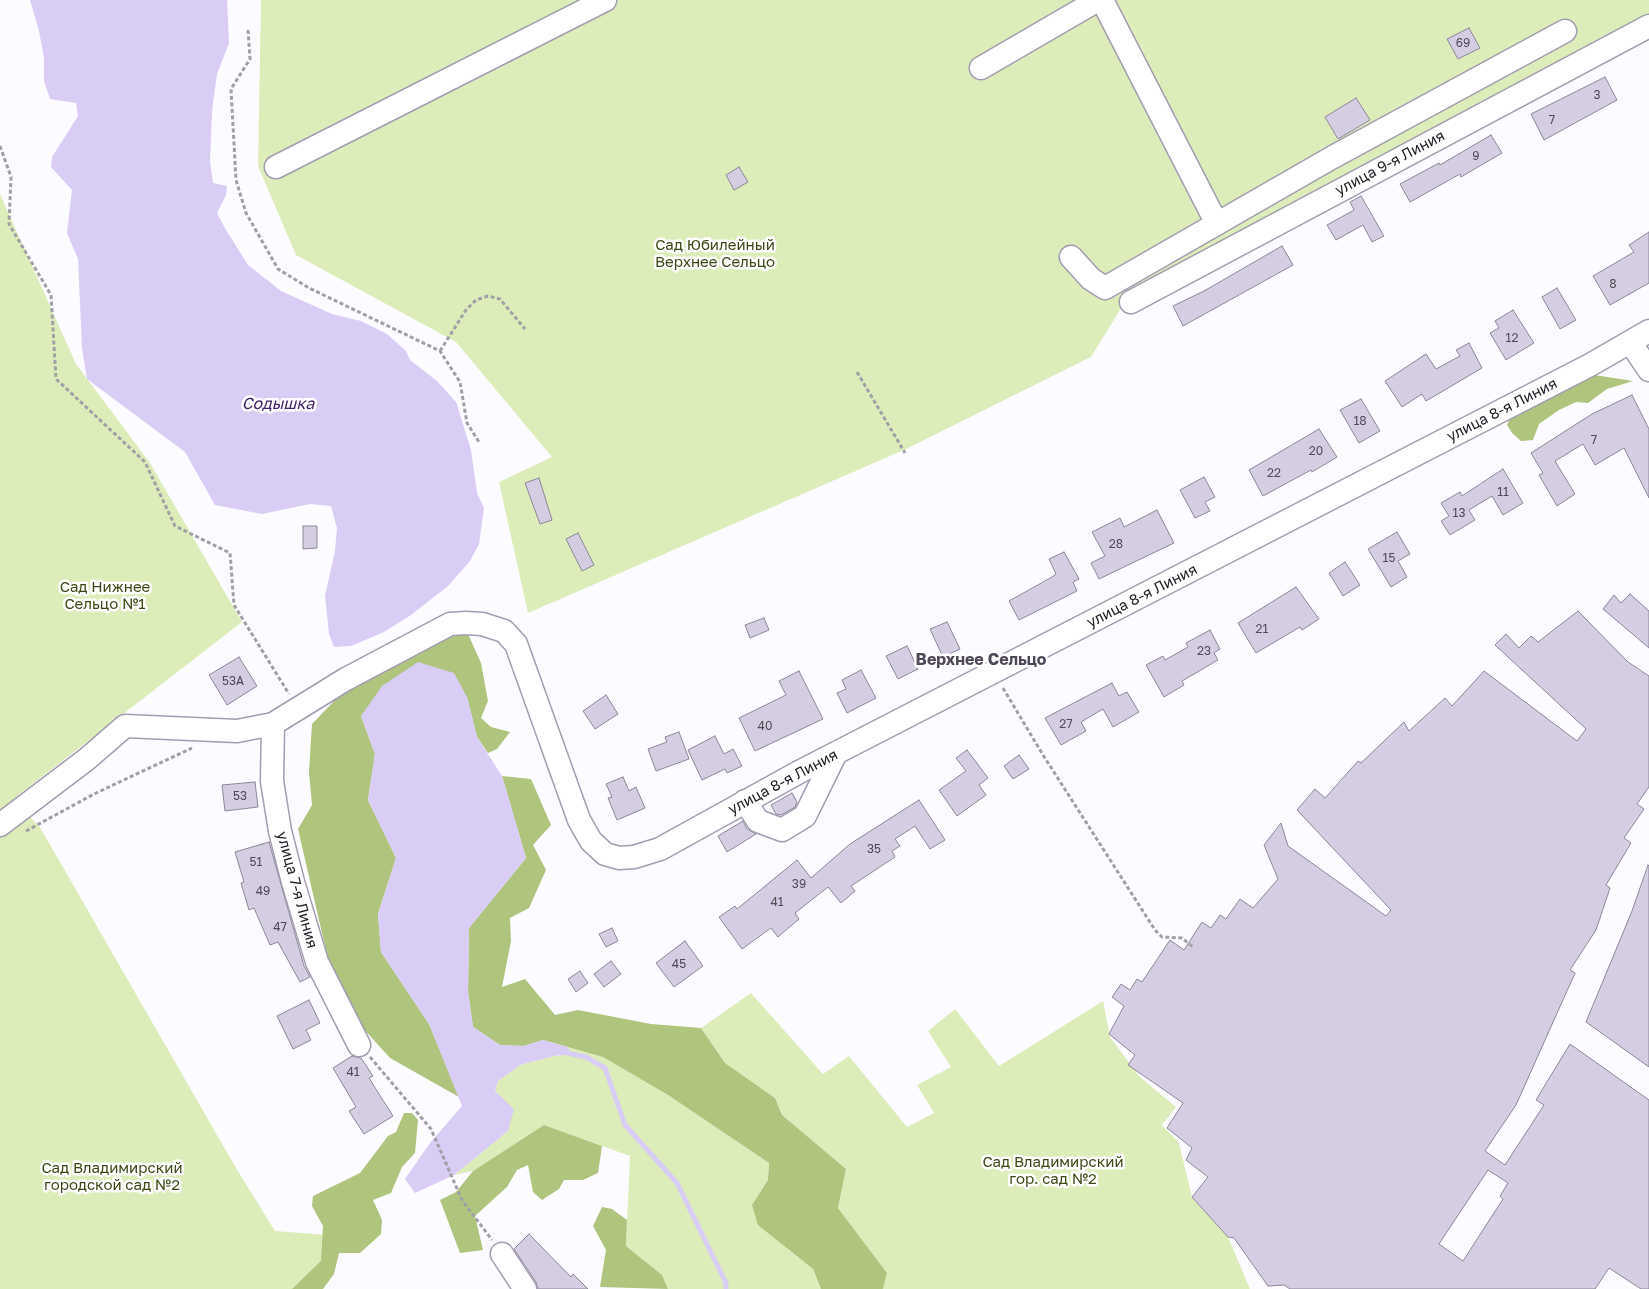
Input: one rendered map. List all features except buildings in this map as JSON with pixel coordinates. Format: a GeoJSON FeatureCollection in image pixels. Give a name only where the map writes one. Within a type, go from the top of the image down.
{"type":"FeatureCollection","features":[{"type":"Feature","properties":{"kind":"street"},"geometry":{"type":"LineString","coordinates":[[276,167],[605,0]]}},
{"type":"Feature","properties":{"kind":"street"},"geometry":{"type":"LineString","coordinates":[[981,68],[1098,0]]}},
{"type":"Feature","properties":{"kind":"street"},"geometry":{"type":"LineString","coordinates":[[1102,0],[1217,224]]}},
{"type":"Feature","properties":{"kind":"street","name":"улица 9-я Линия"},"geometry":{"type":"LineString","coordinates":[[1131,302],[1649,26]]}},
{"type":"Feature","properties":{"kind":"street"},"geometry":{"type":"LineString","coordinates":[[1071,257],[1091,280],[1105,288],[1333,157],[1565,31]]}},
{"type":"Feature","properties":{"kind":"street"},"geometry":{"type":"LineString","coordinates":[[1640,336],[1649,370]]}},
{"type":"Feature","properties":{"kind":"street","name":"улица 8-я Линия"},"geometry":{"type":"LineString","coordinates":[[273,724],[346,679],[450,624],[482,624],[504,631],[516,644],[579,820],[591,841],[605,854],[619,858],[634,857],[660,850],[745,801],[836,753],[1640,336]]}},
{"type":"Feature","properties":{"kind":"street"},"geometry":{"type":"LineString","coordinates":[[0,825],[87,759],[125,726],[237,731],[273,724]]}},
{"type":"Feature","properties":{"kind":"street","name":"улица 7-я Линия"},"geometry":{"type":"LineString","coordinates":[[273,724],[272,780],[280,831],[293,882],[316,962],[359,1046]]}},
{"type":"Feature","properties":{"kind":"street"},"geometry":{"type":"LineString","coordinates":[[745,801],[758,821],[782,830],[805,816],[836,753]]}},
{"type":"Feature","properties":{"kind":"street"},"geometry":{"type":"LineString","coordinates":[[502,1254],[525,1289]]}},
{"type":"Feature","properties":{"kind":"path"},"geometry":{"type":"LineString","coordinates":[[248,30],[250,59],[231,89],[236,180],[246,213],[278,269],[309,288],[440,351],[460,382],[467,423],[479,442]]}},
{"type":"Feature","properties":{"kind":"path"},"geometry":{"type":"LineString","coordinates":[[0,146],[11,178],[8,224],[51,295],[56,378],[145,462],[175,526],[230,553],[234,605],[298,708]]}},
{"type":"Feature","properties":{"kind":"path"},"geometry":{"type":"LineString","coordinates":[[440,351],[466,310],[476,300],[488,296],[500,299],[525,329]]}},
{"type":"Feature","properties":{"kind":"path"},"geometry":{"type":"LineString","coordinates":[[857,372],[905,453]]}},
{"type":"Feature","properties":{"kind":"path"},"geometry":{"type":"LineString","coordinates":[[994,672],[1043,756],[1155,930],[1162,937],[1182,938],[1192,947]]}},
{"type":"Feature","properties":{"kind":"path"},"geometry":{"type":"LineString","coordinates":[[23,833],[94,794],[197,746]]}},
{"type":"Feature","properties":{"kind":"path"},"geometry":{"type":"LineString","coordinates":[[359,1046],[431,1129],[462,1200],[502,1254]]}},
{"type":"Feature","properties":{"kind":"green space","name":"Сад Юбилейный Верхнее Сельцо"},"geometry":{"type":"Polygon","coordinates":[[[261,0],[1649,0],[1649,21],[1128,297],[1091,357],[904,450],[528,613],[499,482],[552,457],[456,342],[296,255],[258,166],[261,0]]]}},
{"type":"Feature","properties":{"kind":"green space"},"geometry":{"type":"Polygon","coordinates":[[[0,194],[76,364],[150,463],[242,622],[17,796],[20,805],[41,829],[236,1168],[275,1231],[328,1235],[317,1289],[0,1289],[0,194]]]}},
{"type":"Feature","properties":{"kind":"green space"},"geometry":{"type":"Polygon","coordinates":[[[1594,375],[1633,381],[1607,389],[1588,403],[1576,402],[1559,410],[1539,424],[1533,440],[1521,441],[1512,433],[1507,425],[1511,416],[1594,375]]]}},
{"type":"Feature","properties":{"kind":"green space"},"geometry":{"type":"Polygon","coordinates":[[[468,634],[481,663],[488,701],[481,718],[491,727],[510,732],[497,749],[488,753],[477,737],[467,697],[361,716],[375,754],[368,800],[396,858],[378,914],[381,952],[429,1024],[459,1097],[390,1058],[352,1016],[328,959],[298,829],[312,805],[309,772],[312,724],[335,700],[402,657],[438,639],[468,634]]]}},
{"type":"Feature","properties":{"kind":"green space"},"geometry":{"type":"Polygon","coordinates":[[[502,776],[531,779],[551,825],[533,845],[546,870],[529,908],[510,918],[511,941],[502,987],[525,979],[555,1015],[578,1010],[651,1024],[701,1028],[725,1063],[775,1098],[782,1115],[846,1169],[838,1208],[887,1273],[883,1289],[821,1289],[813,1269],[758,1225],[752,1205],[768,1180],[769,1163],[668,1095],[603,1057],[543,1040],[524,1046],[500,1045],[473,1027],[468,992],[469,928],[526,858],[502,776]]]}},
{"type":"Feature","properties":{"kind":"green space","name":"Сад Владимирский гор. сад №2"},"geometry":{"type":"Polygon","coordinates":[[[751,993],[823,1074],[849,1056],[907,1127],[934,1113],[917,1085],[951,1067],[928,1031],[955,1009],[999,1066],[1103,1001],[1110,1037],[1139,1076],[1176,1107],[1162,1125],[1179,1143],[1192,1197],[1228,1237],[1250,1289],[883,1289],[887,1273],[838,1208],[846,1169],[782,1115],[775,1098],[725,1063],[701,1028],[751,993]]]}},
{"type":"Feature","properties":{"kind":"green space"},"geometry":{"type":"Polygon","coordinates":[[[568,1047],[603,1057],[668,1095],[769,1163],[768,1180],[752,1205],[789,1250],[813,1269],[821,1289],[668,1289],[662,1275],[626,1246],[630,1156],[544,1125],[473,1171],[454,1175],[508,1131],[495,1091],[498,1081],[520,1065],[554,1056],[571,1054],[568,1047]]]}},
{"type":"Feature","properties":{"kind":"green space"},"geometry":{"type":"Polygon","coordinates":[[[404,1113],[412,1113],[418,1120],[415,1153],[402,1167],[391,1193],[373,1200],[382,1220],[381,1234],[360,1253],[339,1253],[334,1274],[323,1289],[292,1289],[321,1261],[323,1226],[312,1206],[313,1196],[360,1173],[388,1136],[396,1132],[404,1113]]]}},
{"type":"Feature","properties":{"kind":"green space"},"geometry":{"type":"Polygon","coordinates":[[[544,1125],[602,1146],[598,1173],[583,1180],[564,1180],[559,1189],[542,1200],[533,1192],[528,1165],[517,1170],[507,1187],[475,1216],[483,1250],[460,1253],[440,1200],[456,1192],[473,1171],[544,1125]]]}},
{"type":"Feature","properties":{"kind":"green space"},"geometry":{"type":"Polygon","coordinates":[[[602,1207],[612,1209],[627,1220],[626,1246],[662,1275],[668,1289],[600,1287],[606,1250],[593,1226],[602,1207]]]}},
{"type":"Feature","properties":{"kind":"water","name":"Содышка"},"geometry":{"type":"Polygon","coordinates":[[[30,0],[227,0],[229,43],[217,74],[212,111],[210,161],[213,183],[227,186],[226,195],[217,213],[226,230],[248,265],[281,291],[332,314],[361,321],[387,334],[406,351],[410,360],[437,381],[456,402],[471,450],[477,493],[484,508],[479,544],[470,561],[448,586],[411,615],[384,632],[351,646],[334,647],[329,634],[325,596],[335,551],[337,528],[331,506],[310,504],[262,514],[215,505],[185,452],[87,379],[82,348],[78,259],[67,233],[72,190],[51,167],[52,157],[78,116],[76,103],[50,99],[44,81],[44,58],[39,31],[30,0]]]}},
{"type":"Feature","properties":{"kind":"water"},"geometry":{"type":"Polygon","coordinates":[[[418,662],[454,673],[467,697],[477,737],[502,776],[526,858],[469,928],[468,992],[473,1027],[500,1045],[524,1046],[543,1040],[568,1047],[571,1054],[554,1056],[520,1065],[498,1081],[495,1091],[514,1109],[508,1131],[454,1175],[415,1193],[405,1179],[430,1143],[462,1106],[429,1024],[381,952],[378,914],[396,858],[368,800],[375,754],[361,716],[382,686],[418,662]]]}},
{"type":"Feature","properties":{"kind":"waterway"},"geometry":{"type":"LineString","coordinates":[[567,1053],[586,1057],[605,1068],[625,1125],[677,1183],[726,1283],[726,1289]]}},
{"type":"Feature","properties":{"kind":"district","name":"Верхнее Сельцо"},"geometry":{"type":"Point","coordinates":[981,660]}},
{"type":"Feature","properties":{"kind":"park label","name":"Сад Нижнее Сельцо №1"},"geometry":{"type":"Point","coordinates":[105,596]}},
{"type":"Feature","properties":{"kind":"park label","name":"Сад Владимирский городской сад №2"},"geometry":{"type":"Point","coordinates":[112,1176]}}]}
